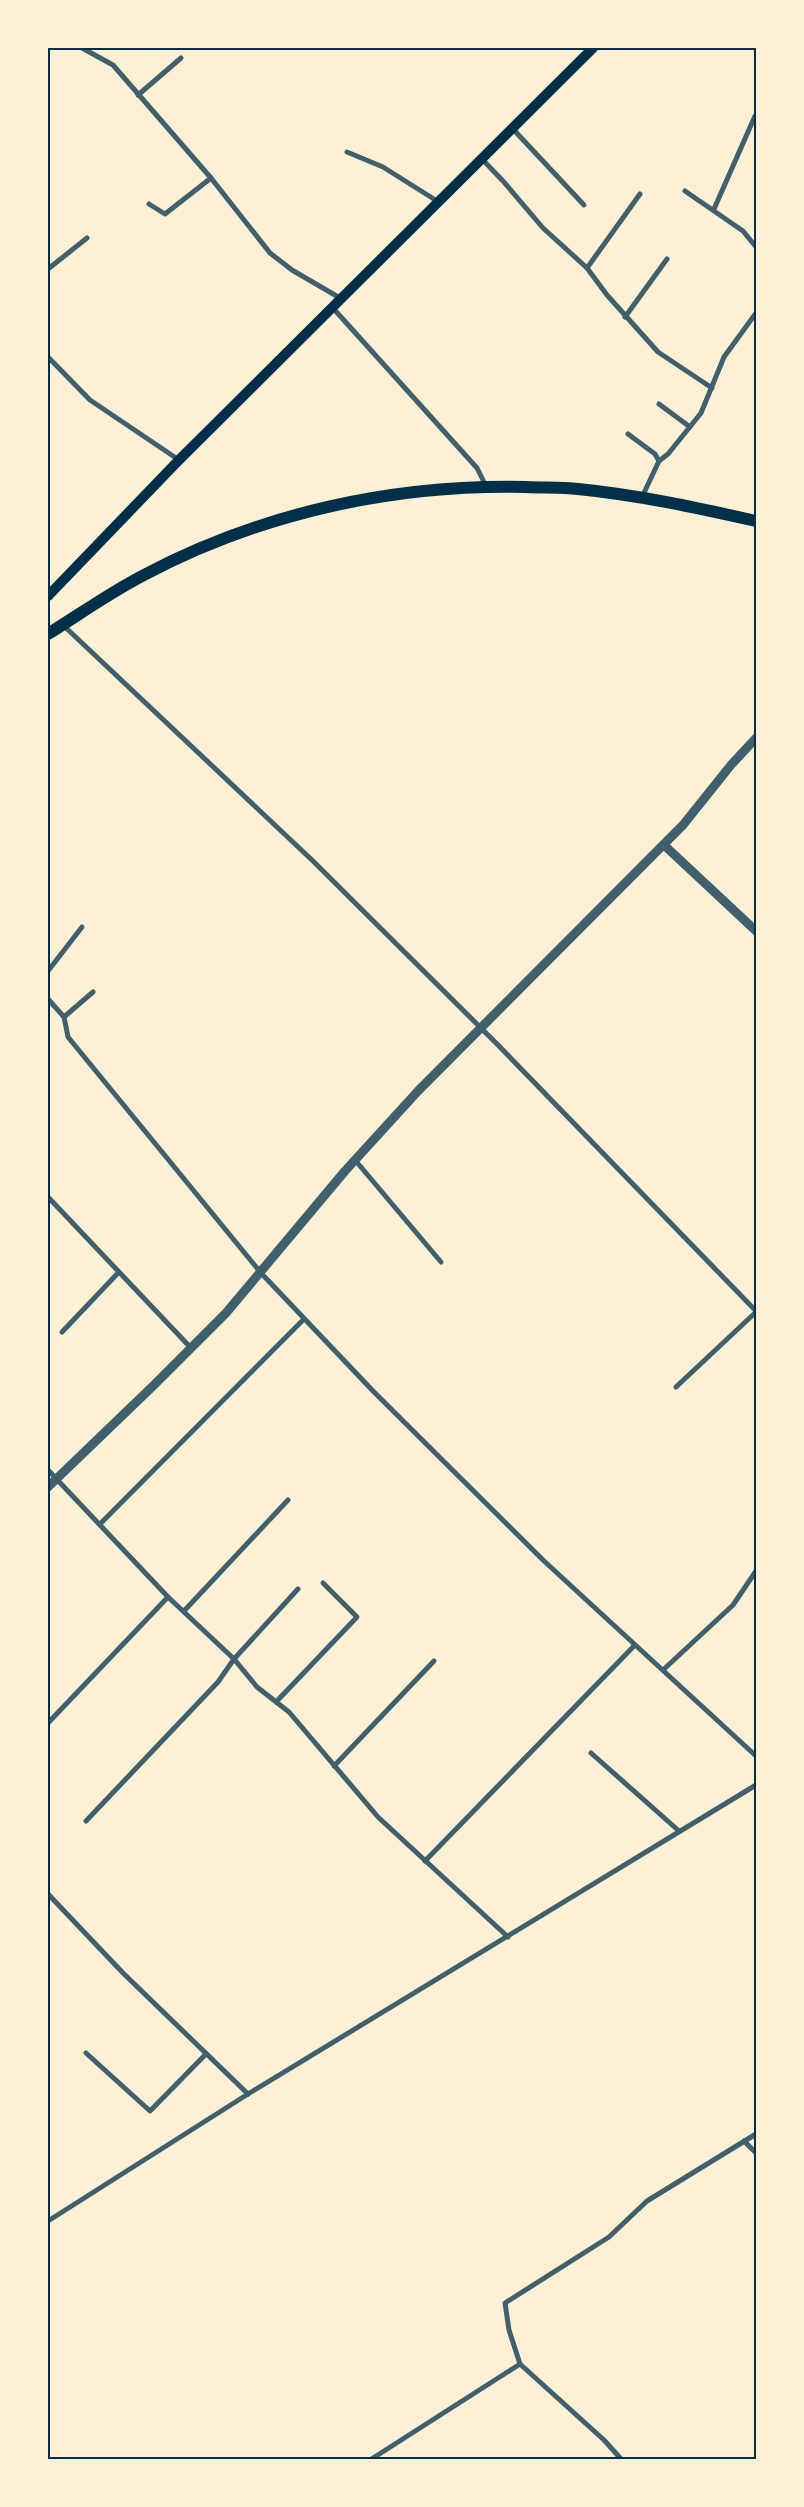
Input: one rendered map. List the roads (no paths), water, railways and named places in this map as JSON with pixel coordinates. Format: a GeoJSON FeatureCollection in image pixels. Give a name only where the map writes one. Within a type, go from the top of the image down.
{"type":"FeatureCollection","features":[{"type":"Feature","properties":{"kind":"main road"},"geometry":{"type":"LineString","coordinates":[[48,596],[179,460],[340,298],[593,48]]}},
{"type":"Feature","properties":{"kind":"main road"},"geometry":{"type":"LineString","coordinates":[[48,634],[144,575],[214,542],[270,521],[343,503],[436,490],[486,486],[577,488],[642,497],[756,520]]}},
{"type":"Feature","properties":{"kind":"street"},"geometry":{"type":"LineString","coordinates":[[82,48],[114,65],[211,178],[270,253],[292,270],[340,298]]}},
{"type":"Feature","properties":{"kind":"street"},"geometry":{"type":"LineString","coordinates":[[138,95],[181,58]]}},
{"type":"Feature","properties":{"kind":"street"},"geometry":{"type":"LineString","coordinates":[[714,209],[755,116]]}},
{"type":"Feature","properties":{"kind":"street"},"geometry":{"type":"LineString","coordinates":[[512,128],[584,205]]}},
{"type":"Feature","properties":{"kind":"street"},"geometry":{"type":"LineString","coordinates":[[347,152],[383,167],[437,202]]}},
{"type":"Feature","properties":{"kind":"street"},"geometry":{"type":"LineString","coordinates":[[480,158],[503,181],[543,228],[587,268],[625,317],[658,352],[712,388]]}},
{"type":"Feature","properties":{"kind":"street"},"geometry":{"type":"LineString","coordinates":[[149,204],[165,214],[211,178]]}},
{"type":"Feature","properties":{"kind":"street"},"geometry":{"type":"LineString","coordinates":[[685,191],[714,209],[743,231],[756,247]]}},
{"type":"Feature","properties":{"kind":"street"},"geometry":{"type":"LineString","coordinates":[[587,268],[640,194]]}},
{"type":"Feature","properties":{"kind":"street"},"geometry":{"type":"LineString","coordinates":[[48,269],[87,238]]}},
{"type":"Feature","properties":{"kind":"street"},"geometry":{"type":"LineString","coordinates":[[625,317],[667,259]]}},
{"type":"Feature","properties":{"kind":"street"},"geometry":{"type":"LineString","coordinates":[[332,307],[477,468],[486,486]]}},
{"type":"Feature","properties":{"kind":"street"},"geometry":{"type":"LineString","coordinates":[[642,497],[659,461],[668,454],[701,413],[712,388],[716,372],[724,357],[756,313]]}},
{"type":"Feature","properties":{"kind":"street"},"geometry":{"type":"LineString","coordinates":[[48,356],[90,400],[179,460]]}},
{"type":"Feature","properties":{"kind":"street"},"geometry":{"type":"LineString","coordinates":[[659,404],[690,427]]}},
{"type":"Feature","properties":{"kind":"street"},"geometry":{"type":"LineString","coordinates":[[628,434],[656,454],[659,461]]}},
{"type":"Feature","properties":{"kind":"street"},"geometry":{"type":"LineString","coordinates":[[63,624],[313,861],[480,1028],[756,1312],[676,1387]]}},
{"type":"Feature","properties":{"kind":"street"},"geometry":{"type":"LineString","coordinates":[[48,1487],[191,1348],[261,1273],[355,1160],[480,1028],[664,844],[756,738]]}},
{"type":"Feature","properties":{"kind":"street"},"geometry":{"type":"LineString","coordinates":[[664,844],[756,931]]}},
{"type":"Feature","properties":{"kind":"street"},"geometry":{"type":"LineString","coordinates":[[48,971],[82,927]]}},
{"type":"Feature","properties":{"kind":"street"},"geometry":{"type":"LineString","coordinates":[[64,1017],[93,992]]}},
{"type":"Feature","properties":{"kind":"street"},"geometry":{"type":"LineString","coordinates":[[48,1000],[64,1017],[68,1037],[261,1273],[304,1319],[374,1392],[544,1561],[756,1756]]}},
{"type":"Feature","properties":{"kind":"street"},"geometry":{"type":"LineString","coordinates":[[355,1160],[441,1262]]}},
{"type":"Feature","properties":{"kind":"street"},"geometry":{"type":"LineString","coordinates":[[48,1196],[191,1348]]}},
{"type":"Feature","properties":{"kind":"street"},"geometry":{"type":"LineString","coordinates":[[62,1332],[119,1272]]}},
{"type":"Feature","properties":{"kind":"street"},"geometry":{"type":"LineString","coordinates":[[100,1524],[304,1319]]}},
{"type":"Feature","properties":{"kind":"street"},"geometry":{"type":"LineString","coordinates":[[48,1470],[168,1597],[234,1659],[257,1687],[288,1712],[378,1817],[508,1937]]}},
{"type":"Feature","properties":{"kind":"street"},"geometry":{"type":"LineString","coordinates":[[184,1611],[288,1500]]}},
{"type":"Feature","properties":{"kind":"street"},"geometry":{"type":"LineString","coordinates":[[663,1670],[733,1605],[756,1571]]}},
{"type":"Feature","properties":{"kind":"street"},"geometry":{"type":"LineString","coordinates":[[276,1702],[357,1617],[322,1583]]}},
{"type":"Feature","properties":{"kind":"street"},"geometry":{"type":"LineString","coordinates":[[86,1821],[218,1682],[234,1659],[298,1589]]}},
{"type":"Feature","properties":{"kind":"street"},"geometry":{"type":"LineString","coordinates":[[48,1723],[168,1597]]}},
{"type":"Feature","properties":{"kind":"street"},"geometry":{"type":"LineString","coordinates":[[425,1861],[635,1645]]}},
{"type":"Feature","properties":{"kind":"street"},"geometry":{"type":"LineString","coordinates":[[334,1766],[434,1661]]}},
{"type":"Feature","properties":{"kind":"street"},"geometry":{"type":"LineString","coordinates":[[591,1753],[679,1831]]}},
{"type":"Feature","properties":{"kind":"street"},"geometry":{"type":"LineString","coordinates":[[48,2221],[248,2094],[756,1784]]}},
{"type":"Feature","properties":{"kind":"street"},"geometry":{"type":"LineString","coordinates":[[48,1894],[123,1973],[248,2094]]}},
{"type":"Feature","properties":{"kind":"street"},"geometry":{"type":"LineString","coordinates":[[86,2053],[150,2111],[206,2054]]}},
{"type":"Feature","properties":{"kind":"street"},"geometry":{"type":"LineString","coordinates":[[622,2460],[604,2440],[520,2364],[509,2330],[505,2303],[608,2237],[647,2201],[756,2134]]}},
{"type":"Feature","properties":{"kind":"street"},"geometry":{"type":"LineString","coordinates":[[744,2141],[756,2153]]}},
{"type":"Feature","properties":{"kind":"street"},"geometry":{"type":"LineString","coordinates":[[370,2460],[520,2364]]}}]}
